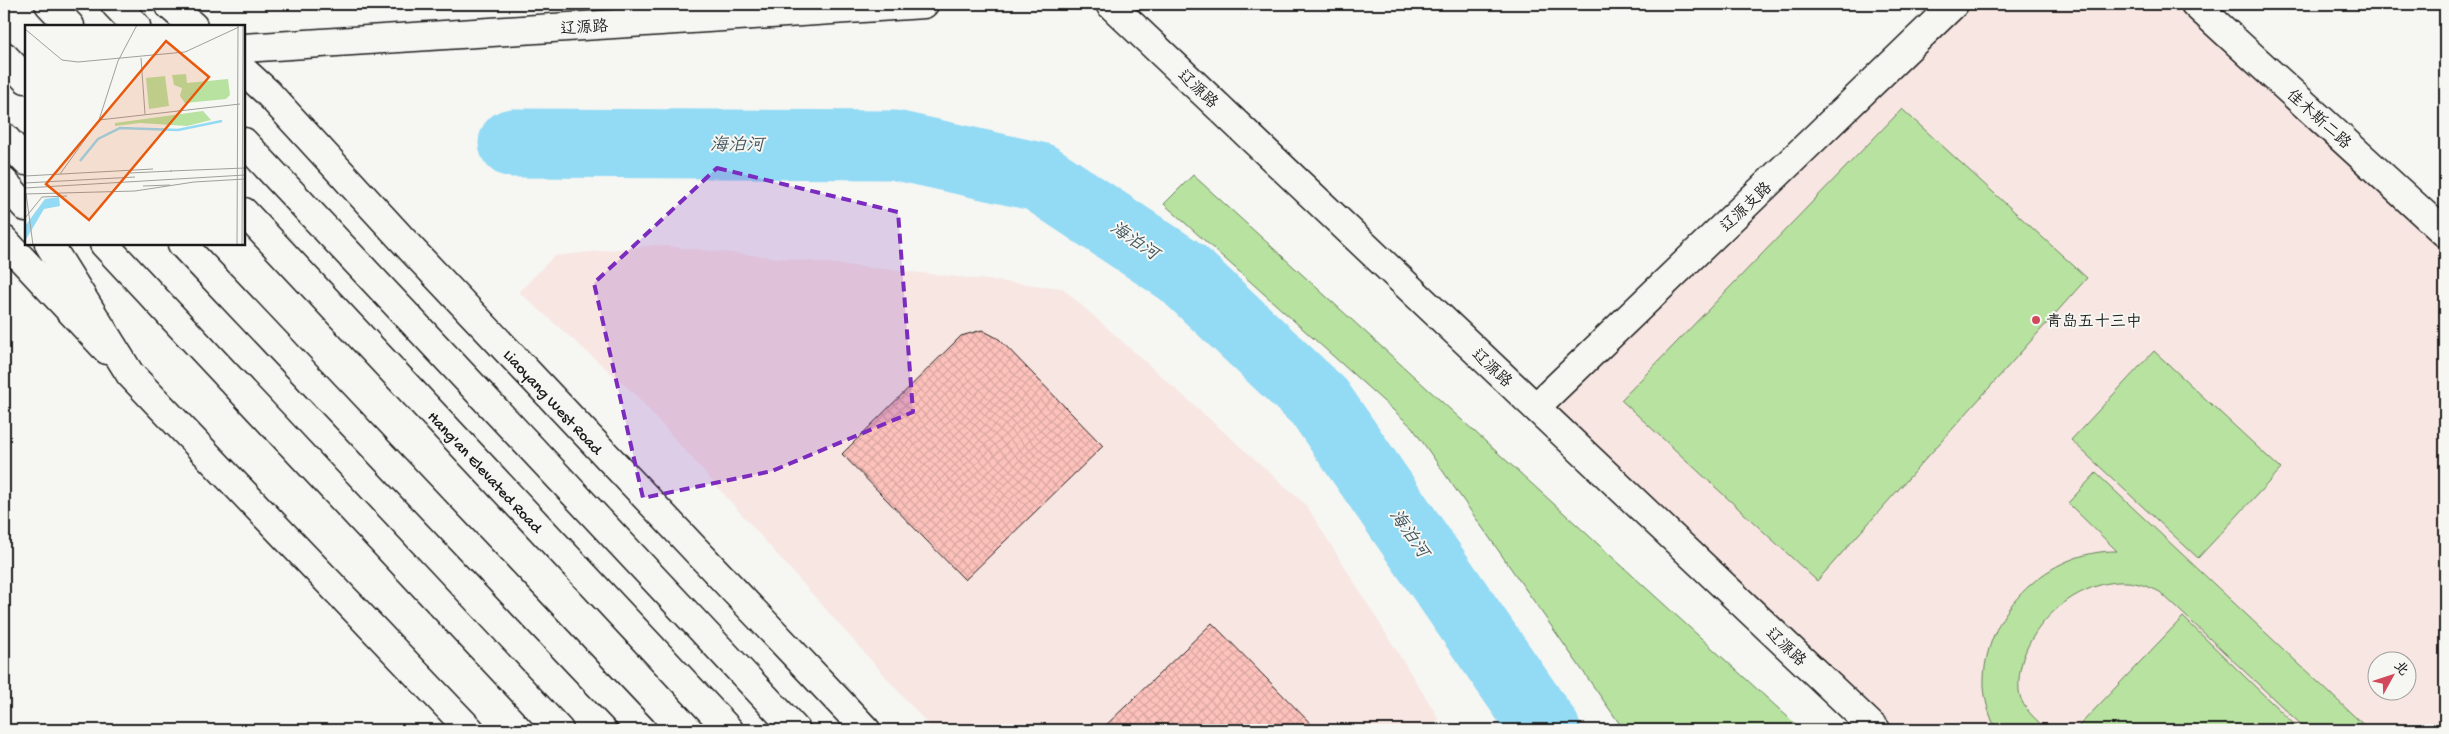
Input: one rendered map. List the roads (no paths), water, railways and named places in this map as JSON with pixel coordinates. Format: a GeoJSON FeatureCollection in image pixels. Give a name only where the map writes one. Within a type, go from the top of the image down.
{"type":"FeatureCollection","features":[{"type":"Feature","properties":{"kind":"main road"},"geometry":{"type":"LineString","coordinates":[[48,4],[69,25]]}},
{"type":"Feature","properties":{"kind":"main road"},"geometry":{"type":"LineString","coordinates":[[114,4],[135,25]]}},
{"type":"Feature","properties":{"kind":"main road"},"geometry":{"type":"LineString","coordinates":[[168,4],[192,25]]}},
{"type":"Feature","properties":{"kind":"main road","name":"辽源路"},"geometry":{"type":"LineString","coordinates":[[245,48],[924,4]]}},
{"type":"Feature","properties":{"kind":"main road","name":"辽源路"},"geometry":{"type":"LineString","coordinates":[[1110,4],[1876,730]]}},
{"type":"Feature","properties":{"kind":"main road","name":"辽源支路"},"geometry":{"type":"LineString","coordinates":[[1536,407],[1954,4]]}},
{"type":"Feature","properties":{"kind":"main road","name":"佳木斯二路"},"geometry":{"type":"LineString","coordinates":[[2195,4],[2445,233]]}},
{"type":"Feature","properties":{"kind":"main road"},"geometry":{"type":"LineString","coordinates":[[4,56],[25,78]]}},
{"type":"Feature","properties":{"kind":"main road","name":"Liaoyang West Road"},"geometry":{"type":"LineString","coordinates":[[245,72],[267,92],[412,250],[866,730]]}},
{"type":"Feature","properties":{"kind":"main road"},"geometry":{"type":"LineString","coordinates":[[4,137],[25,160]]}},
{"type":"Feature","properties":{"kind":"main road"},"geometry":{"type":"LineString","coordinates":[[245,143],[796,730]]}},
{"type":"Feature","properties":{"kind":"main road"},"geometry":{"type":"LineString","coordinates":[[4,182],[25,205]]}},
{"type":"Feature","properties":{"kind":"main road","name":"Hang'an Elevated Road"},"geometry":{"type":"LineString","coordinates":[[245,213],[729,730]]}},
{"type":"Feature","properties":{"kind":"main road"},"geometry":{"type":"LineString","coordinates":[[4,240],[470,730]]}},
{"type":"Feature","properties":{"kind":"main road"},"geometry":{"type":"LineString","coordinates":[[50,245],[130,374]]}},
{"type":"Feature","properties":{"kind":"main road"},"geometry":{"type":"LineString","coordinates":[[105,245],[559,730]]}},
{"type":"Feature","properties":{"kind":"main road"},"geometry":{"type":"LineString","coordinates":[[183,245],[642,730]]}},
{"type":"Feature","properties":{"kind":"waterway","name":"海泊河"},"geometry":{"type":"LineString","coordinates":[[513,143],[894,145],[1039,177],[1182,272],[1320,403],[1546,730]]}},
{"type":"Feature","properties":{"kind":"place","name":"青岛五十三中"},"geometry":{"type":"Point","coordinates":[2036,320]}}]}
